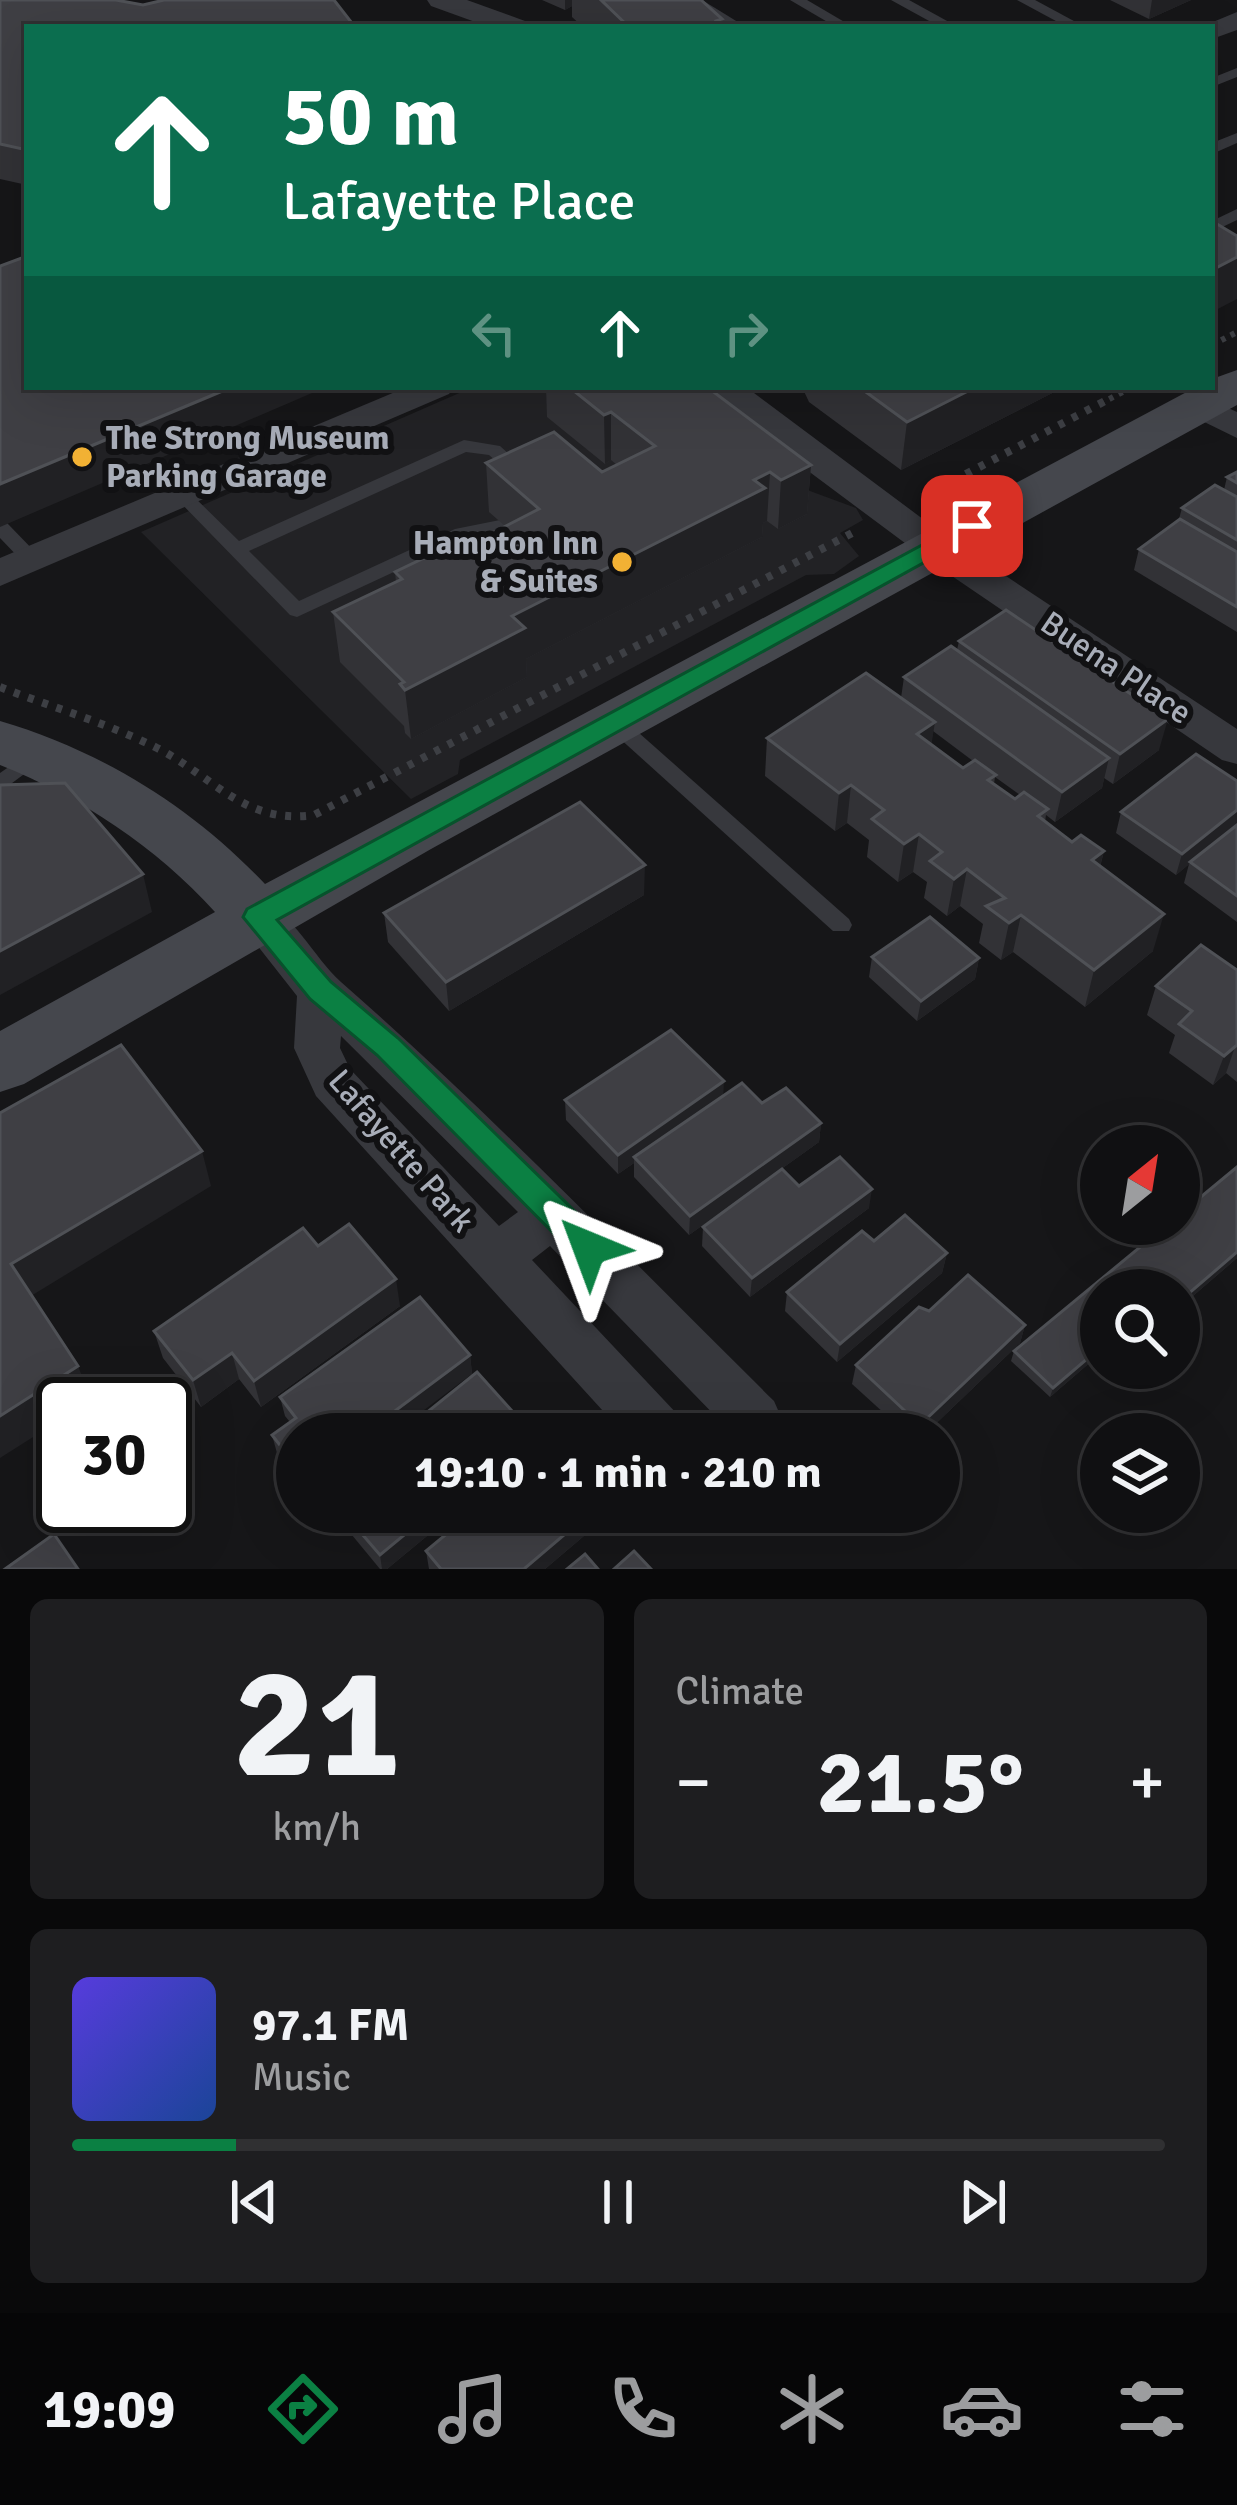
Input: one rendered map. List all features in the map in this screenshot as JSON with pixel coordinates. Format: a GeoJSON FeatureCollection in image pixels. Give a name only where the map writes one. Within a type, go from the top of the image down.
{"type":"FeatureCollection","features":[{"type":"Feature","properties":{"kind":"main road"},"geometry":{"type":"LineString","coordinates":[[0,1064],[257,917],[934,546],[1224,406]]}},
{"type":"Feature","properties":{"kind":"main road"},"geometry":{"type":"LineString","coordinates":[[12,761],[115,791],[145,810],[221,875],[257,917]]}},
{"type":"Feature","properties":{"kind":"street"},"geometry":{"type":"LineString","coordinates":[[441,0],[506,24]]}},
{"type":"Feature","properties":{"kind":"street"},"geometry":{"type":"LineString","coordinates":[[15,566],[430,390]]}},
{"type":"Feature","properties":{"kind":"street","name":"Buena Place"},"geometry":{"type":"LineString","coordinates":[[730,390],[749,410],[934,546],[1237,749]]}},
{"type":"Feature","properties":{"kind":"street"},"geometry":{"type":"LineString","coordinates":[[257,917],[320,991]]}},
{"type":"Feature","properties":{"kind":"street","name":"Lafayette Park"},"geometry":{"type":"LineString","coordinates":[[320,991],[387,1047],[556,1213],[748,1413]]}},
{"type":"Feature","properties":{"kind":"street","name":"Lafayette Park"},"geometry":{"type":"LineString","coordinates":[[320,991],[317,1048],[333,1082],[641,1413]]}},
{"type":"Feature","properties":{"kind":"street"},"geometry":{"type":"LineString","coordinates":[[495,1258],[556,1213]]}},
{"type":"Feature","properties":{"kind":"lane"},"geometry":{"type":"LineString","coordinates":[[695,0],[734,24]]}},
{"type":"Feature","properties":{"kind":"lane"},"geometry":{"type":"LineString","coordinates":[[797,0],[840,24]]}},
{"type":"Feature","properties":{"kind":"lane"},"geometry":{"type":"LineString","coordinates":[[898,0],[946,24]]}},
{"type":"Feature","properties":{"kind":"lane"},"geometry":{"type":"LineString","coordinates":[[1024,0],[1072,24]]}},
{"type":"Feature","properties":{"kind":"lane"},"geometry":{"type":"LineString","coordinates":[[236,549],[464,446],[494,450],[539,488]]}},
{"type":"Feature","properties":{"kind":"lane"},"geometry":{"type":"LineString","coordinates":[[182,496],[297,610],[462,532],[505,526]]}},
{"type":"Feature","properties":{"kind":"lane"},"geometry":{"type":"LineString","coordinates":[[0,527],[15,566]]}},
{"type":"Feature","properties":{"kind":"lane"},"geometry":{"type":"LineString","coordinates":[[614,722],[841,925]]}},
{"type":"Feature","properties":{"kind":"path"},"geometry":{"type":"LineString","coordinates":[[936,489],[1126,390]]}},
{"type":"Feature","properties":{"kind":"path"},"geometry":{"type":"LineString","coordinates":[[0,687],[157,748],[253,809],[281,820],[314,814],[820,550]]}},
{"type":"Feature","properties":{"kind":"shaded area"},"geometry":{"type":"Polygon","coordinates":[[[466,390],[698,390],[763,458],[810,491],[856,508],[863,520],[840,533],[859,556],[834,574],[806,575],[460,760],[458,774],[411,799],[141,532],[466,390]]]}},
{"type":"Feature","properties":{"kind":"building"},"geometry":{"type":"Polygon","coordinates":[[[0,0],[116,0],[143,5],[164,0],[334,0],[353,24],[24,24],[24,149],[0,144],[0,0]]]}},
{"type":"Feature","properties":{"kind":"building"},"geometry":{"type":"Polygon","coordinates":[[[601,0],[701,0],[722,19],[718,24],[626,24],[601,0]]]}},
{"type":"Feature","properties":{"kind":"building"},"geometry":{"type":"Polygon","coordinates":[[[1215,223],[1237,236],[1237,257],[1215,268],[1215,223]]]}},
{"type":"Feature","properties":{"kind":"building"},"geometry":{"type":"Polygon","coordinates":[[[24,257],[24,390],[225,390],[0,484],[0,266],[24,257]]]}},
{"type":"Feature","properties":{"kind":"building"},"geometry":{"type":"Polygon","coordinates":[[[573,390],[711,390],[811,465],[781,480],[770,472],[754,480],[765,488],[512,616],[525,628],[405,690],[400,684],[404,682],[333,612],[402,579],[395,572],[447,547],[453,553],[539,509],[486,463],[554,432],[602,472],[655,446],[611,412],[604,415],[573,390]]]}},
{"type":"Feature","properties":{"kind":"building"},"geometry":{"type":"Polygon","coordinates":[[[863,390],[970,390],[907,422],[863,390]]]}},
{"type":"Feature","properties":{"kind":"building"},"geometry":{"type":"Polygon","coordinates":[[[1215,485],[1237,497],[1237,540],[1182,508],[1215,485]]]}},
{"type":"Feature","properties":{"kind":"building"},"geometry":{"type":"Polygon","coordinates":[[[1180,519],[1237,552],[1237,607],[1139,549],[1180,519]]]}},
{"type":"Feature","properties":{"kind":"building"},"geometry":{"type":"Polygon","coordinates":[[[1006,610],[1168,719],[1120,754],[959,641],[1006,610]]]}},
{"type":"Feature","properties":{"kind":"building"},"geometry":{"type":"Polygon","coordinates":[[[951,646],[1109,758],[1062,792],[904,677],[951,646]]]}},
{"type":"Feature","properties":{"kind":"building"},"geometry":{"type":"Polygon","coordinates":[[[866,673],[935,722],[917,734],[963,768],[975,760],[996,775],[988,780],[1015,799],[1024,792],[1048,809],[1038,816],[1072,842],[1081,835],[1104,851],[1092,860],[1164,914],[1094,970],[1021,915],[1009,923],[986,906],[1005,898],[967,869],[954,879],[930,861],[942,852],[919,834],[904,844],[872,819],[884,810],[851,785],[839,793],[767,738],[866,673]]]}},
{"type":"Feature","properties":{"kind":"building"},"geometry":{"type":"Polygon","coordinates":[[[1196,754],[1237,781],[1237,810],[1182,854],[1121,812],[1196,754]]]}},
{"type":"Feature","properties":{"kind":"building"},"geometry":{"type":"Polygon","coordinates":[[[65,783],[143,874],[0,951],[0,785],[65,783]]]}},
{"type":"Feature","properties":{"kind":"building"},"geometry":{"type":"Polygon","coordinates":[[[580,802],[645,865],[446,982],[384,913],[580,802]]]}},
{"type":"Feature","properties":{"kind":"building"},"geometry":{"type":"Polygon","coordinates":[[[1237,825],[1237,896],[1190,862],[1237,825]]]}},
{"type":"Feature","properties":{"kind":"building"},"geometry":{"type":"Polygon","coordinates":[[[930,917],[979,958],[921,1001],[872,957],[930,917]]]}},
{"type":"Feature","properties":{"kind":"building"},"geometry":{"type":"Polygon","coordinates":[[[1201,945],[1237,970],[1237,1045],[1224,1056],[1179,1024],[1192,1011],[1156,986],[1201,945]]]}},
{"type":"Feature","properties":{"kind":"building"},"geometry":{"type":"Polygon","coordinates":[[[671,1030],[724,1081],[618,1155],[565,1100],[671,1030]]]}},
{"type":"Feature","properties":{"kind":"building"},"geometry":{"type":"Polygon","coordinates":[[[121,1045],[202,1151],[11,1264],[78,1366],[61,1377],[36,1377],[36,1393],[0,1416],[0,1113],[121,1045]]]}},
{"type":"Feature","properties":{"kind":"building"},"geometry":{"type":"Polygon","coordinates":[[[742,1083],[762,1103],[786,1088],[821,1123],[690,1216],[634,1157],[742,1083]]]}},
{"type":"Feature","properties":{"kind":"building"},"geometry":{"type":"Polygon","coordinates":[[[840,1157],[872,1189],[752,1278],[703,1227],[782,1169],[799,1186],[840,1157]]]}},
{"type":"Feature","properties":{"kind":"building"},"geometry":{"type":"Polygon","coordinates":[[[1237,1167],[1237,1252],[1200,1284],[1200,1269],[1113,1269],[1143,1245],[1200,1245],[1200,1198],[1237,1167]]]}},
{"type":"Feature","properties":{"kind":"building"},"geometry":{"type":"Polygon","coordinates":[[[905,1215],[947,1253],[840,1344],[787,1292],[862,1231],[874,1241],[905,1215]]]}},
{"type":"Feature","properties":{"kind":"building"},"geometry":{"type":"Polygon","coordinates":[[[349,1224],[396,1279],[254,1381],[232,1353],[193,1380],[154,1331],[303,1228],[318,1246],[349,1224]]]}},
{"type":"Feature","properties":{"kind":"building"},"geometry":{"type":"Polygon","coordinates":[[[968,1275],[1025,1325],[933,1413],[907,1413],[856,1365],[919,1307],[929,1311],[968,1275]]]}},
{"type":"Feature","properties":{"kind":"building"},"geometry":{"type":"Polygon","coordinates":[[[420,1297],[470,1355],[392,1413],[292,1413],[280,1397],[420,1297]]]}},
{"type":"Feature","properties":{"kind":"building"},"geometry":{"type":"Polygon","coordinates":[[[1080,1297],[1080,1365],[1053,1388],[1014,1351],[1080,1297]]]}},
{"type":"Feature","properties":{"kind":"building"},"geometry":{"type":"Polygon","coordinates":[[[477,1372],[514,1413],[426,1413],[477,1372]]]}},
{"type":"Feature","properties":{"kind":"building"},"geometry":{"type":"Polygon","coordinates":[[[361,1533],[407,1533],[380,1555],[361,1533]]]}},
{"type":"Feature","properties":{"kind":"building"},"geometry":{"type":"Polygon","coordinates":[[[448,1533],[566,1533],[524,1569],[441,1569],[426,1551],[448,1533]]]}},
{"type":"Feature","properties":{"kind":"building"},"geometry":{"type":"Polygon","coordinates":[[[54,1534],[78,1569],[5,1569],[54,1534]]]}},
{"type":"Feature","properties":{"kind":"building"},"geometry":{"type":"Polygon","coordinates":[[[634,1551],[651,1569],[614,1569],[634,1551]]]}},
{"type":"Feature","properties":{"kind":"building"},"geometry":{"type":"Polygon","coordinates":[[[585,1554],[598,1569],[567,1569],[585,1554]]]}},
{"type":"Feature","properties":{"kind":"place","name":"The Strong Museum Parking Garage"},"geometry":{"type":"Point","coordinates":[82,457]}},
{"type":"Feature","properties":{"kind":"place","name":"Hampton Inn & Suites"},"geometry":{"type":"Point","coordinates":[622,562]}},
{"type":"Feature","properties":{"kind":"route"},"geometry":{"type":"LineString","coordinates":[[589,1248],[387,1047],[320,991],[257,917],[972,526]]}}]}
